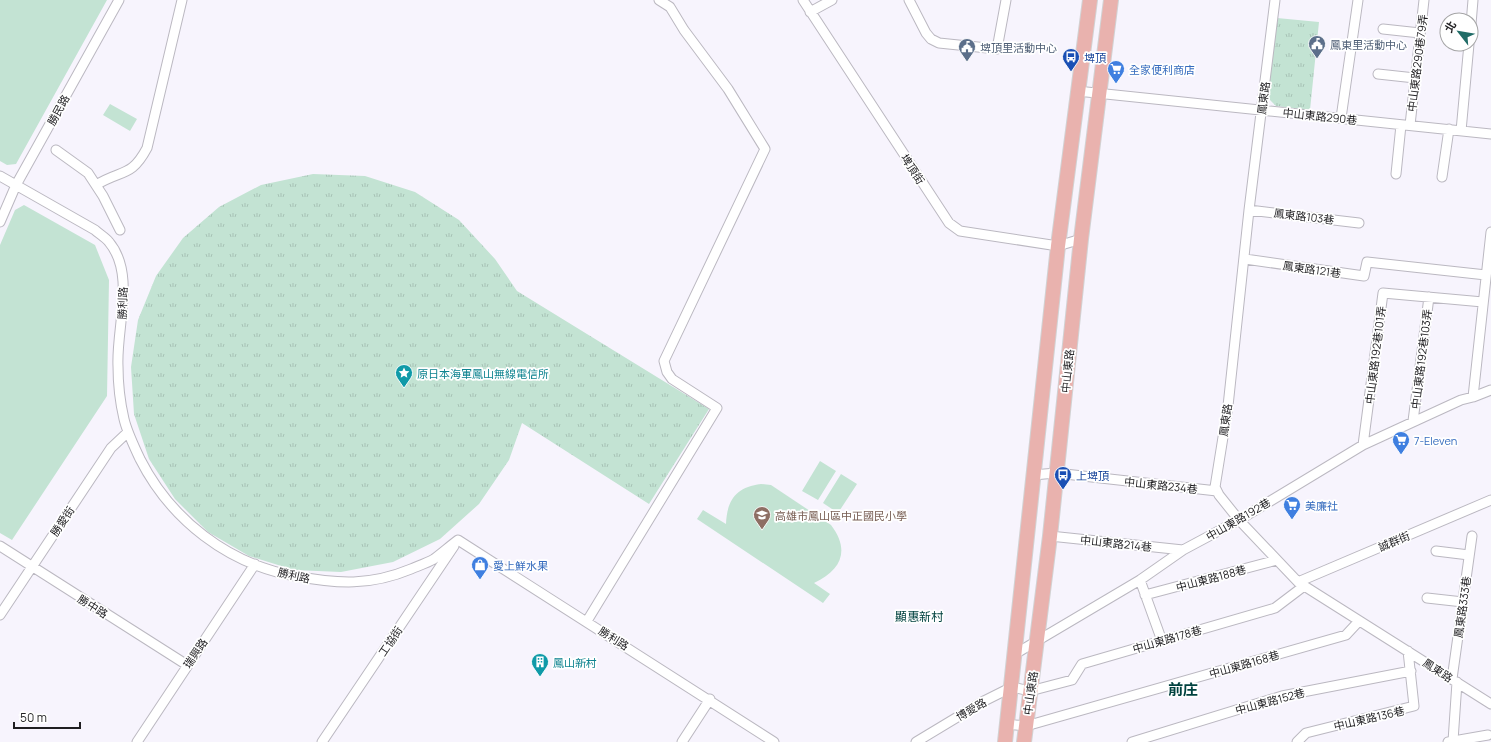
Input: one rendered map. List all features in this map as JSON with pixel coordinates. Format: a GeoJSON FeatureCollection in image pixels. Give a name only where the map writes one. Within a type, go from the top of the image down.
{"type":"FeatureCollection","features":[{"type":"Feature","properties":{"kind":"main road","name":"中山東路"},"geometry":{"type":"LineString","coordinates":[[1005,742],[1006,724],[1012,688],[1032,475],[1058,246],[1090,0]]}},
{"type":"Feature","properties":{"kind":"main road","name":"中山東路"},"geometry":{"type":"LineString","coordinates":[[1024,742],[1038,641],[1081,239],[1111,0]]}},
{"type":"Feature","properties":{"kind":"street","name":"勝民路"},"geometry":{"type":"LineString","coordinates":[[0,222],[16,185],[119,0]]}},
{"type":"Feature","properties":{"kind":"street"},"geometry":{"type":"LineString","coordinates":[[96,185],[110,176],[128,172],[135,167],[146,148],[182,0]]}},
{"type":"Feature","properties":{"kind":"street"},"geometry":{"type":"LineString","coordinates":[[587,621],[717,408],[672,379],[667,372],[664,361],[765,149],[728,89],[684,30],[670,8],[659,0]]}},
{"type":"Feature","properties":{"kind":"street","name":"埤頂街"},"geometry":{"type":"LineString","coordinates":[[803,0],[949,223],[960,231],[1058,246],[1081,239]]}},
{"type":"Feature","properties":{"kind":"street"},"geometry":{"type":"LineString","coordinates":[[810,12],[832,0]]}},
{"type":"Feature","properties":{"kind":"street"},"geometry":{"type":"LineString","coordinates":[[910,0],[926,33],[931,39],[939,43],[997,49],[1006,0]]}},
{"type":"Feature","properties":{"kind":"street","name":"鳳東路"},"geometry":{"type":"LineString","coordinates":[[1275,0],[1249,210],[1245,259],[1228,406],[1215,487],[1217,492],[1239,520],[1301,584],[1491,704]]}},
{"type":"Feature","properties":{"kind":"street"},"geometry":{"type":"LineString","coordinates":[[1341,118],[1358,0]]}},
{"type":"Feature","properties":{"kind":"street","name":"中山東路290巷79弄"},"geometry":{"type":"LineString","coordinates":[[1396,174],[1415,78],[1424,0]]}},
{"type":"Feature","properties":{"kind":"street"},"geometry":{"type":"LineString","coordinates":[[1472,12],[1473,0]]}},
{"type":"Feature","properties":{"kind":"street"},"geometry":{"type":"LineString","coordinates":[[1382,29],[1420,33]]}},
{"type":"Feature","properties":{"kind":"street"},"geometry":{"type":"LineString","coordinates":[[1461,131],[1468,52]]}},
{"type":"Feature","properties":{"kind":"street"},"geometry":{"type":"LineString","coordinates":[[1378,74],[1415,78]]}},
{"type":"Feature","properties":{"kind":"street","name":"中山東路290巷"},"geometry":{"type":"LineString","coordinates":[[1077,91],[1491,134]]}},
{"type":"Feature","properties":{"kind":"street"},"geometry":{"type":"LineString","coordinates":[[1442,177],[1449,129]]}},
{"type":"Feature","properties":{"kind":"street"},"geometry":{"type":"LineString","coordinates":[[56,150],[88,173],[120,230]]}},
{"type":"Feature","properties":{"kind":"street","name":"勝利路"},"geometry":{"type":"LineString","coordinates":[[0,176],[95,230],[109,241],[115,251],[124,289],[118,364],[124,420],[147,472],[179,514],[196,530],[238,557],[284,574],[319,581],[375,581],[430,560],[458,540],[710,699],[774,742]]}},
{"type":"Feature","properties":{"kind":"street","name":"鳳東路103巷"},"geometry":{"type":"LineString","coordinates":[[1249,210],[1359,223]]}},
{"type":"Feature","properties":{"kind":"street"},"geometry":{"type":"LineString","coordinates":[[1473,397],[1491,232]]}},
{"type":"Feature","properties":{"kind":"street","name":"鳳東路121巷"},"geometry":{"type":"LineString","coordinates":[[1245,259],[1364,276],[1367,262],[1486,275]]}},
{"type":"Feature","properties":{"kind":"street","name":"中山東路192巷101弄"},"geometry":{"type":"LineString","coordinates":[[1363,445],[1383,293],[1484,302]]}},
{"type":"Feature","properties":{"kind":"street","name":"中山東路192巷103弄"},"geometry":{"type":"LineString","coordinates":[[1413,421],[1429,297]]}},
{"type":"Feature","properties":{"kind":"street","name":"中山東路192巷"},"geometry":{"type":"LineString","coordinates":[[1015,654],[1140,580],[1183,550],[1239,520],[1363,445],[1461,400],[1491,390]]}},
{"type":"Feature","properties":{"kind":"street","name":"勝愛街"},"geometry":{"type":"LineString","coordinates":[[0,615],[111,448],[128,432]]}},
{"type":"Feature","properties":{"kind":"street","name":"中山東路234巷"},"geometry":{"type":"LineString","coordinates":[[1032,475],[1056,473],[1217,492]]}},
{"type":"Feature","properties":{"kind":"street","name":"誠群街"},"geometry":{"type":"LineString","coordinates":[[1301,584],[1491,500]]}},
{"type":"Feature","properties":{"kind":"street","name":"中山東路214巷"},"geometry":{"type":"LineString","coordinates":[[1050,536],[1183,550]]}},
{"type":"Feature","properties":{"kind":"street","name":"鳳東路333巷"},"geometry":{"type":"LineString","coordinates":[[1450,741],[1454,681],[1472,536]]}},
{"type":"Feature","properties":{"kind":"street","name":"工協街"},"geometry":{"type":"LineString","coordinates":[[322,742],[458,540]]}},
{"type":"Feature","properties":{"kind":"street","name":"勝中路"},"geometry":{"type":"LineString","coordinates":[[0,546],[187,665]]}},
{"type":"Feature","properties":{"kind":"street"},"geometry":{"type":"LineString","coordinates":[[1436,551],[1469,555]]}},
{"type":"Feature","properties":{"kind":"street","name":"中山東路188巷"},"geometry":{"type":"LineString","coordinates":[[1145,595],[1278,560]]}},
{"type":"Feature","properties":{"kind":"street","name":"瑞興路"},"geometry":{"type":"LineString","coordinates":[[137,742],[255,564]]}},
{"type":"Feature","properties":{"kind":"street"},"geometry":{"type":"LineString","coordinates":[[1140,580],[1162,641]]}},
{"type":"Feature","properties":{"kind":"street","name":"中山東路178巷"},"geometry":{"type":"LineString","coordinates":[[1030,690],[1072,680],[1082,664],[1275,608],[1301,584]]}},
{"type":"Feature","properties":{"kind":"street"},"geometry":{"type":"LineString","coordinates":[[1426,598],[1463,602]]}},
{"type":"Feature","properties":{"kind":"street","name":"中山東路168巷"},"geometry":{"type":"LineString","coordinates":[[1006,724],[1026,726],[1346,635],[1359,621]]}},
{"type":"Feature","properties":{"kind":"street","name":"中山東路136巷"},"geometry":{"type":"LineString","coordinates":[[1297,742],[1306,733],[1412,708],[1415,704],[1408,651]]}},
{"type":"Feature","properties":{"kind":"street","name":"中山東路152巷"},"geometry":{"type":"LineString","coordinates":[[1132,742],[1282,696],[1411,671]]}},
{"type":"Feature","properties":{"kind":"street"},"geometry":{"type":"LineString","coordinates":[[1012,688],[1030,690]]}},
{"type":"Feature","properties":{"kind":"street","name":"博愛路"},"geometry":{"type":"LineString","coordinates":[[916,742],[984,701],[1012,688]]}},
{"type":"Feature","properties":{"kind":"street"},"geometry":{"type":"LineString","coordinates":[[682,742],[710,699]]}},
{"type":"Feature","properties":{"kind":"street"},"geometry":{"type":"LineString","coordinates":[[1450,741],[1488,736]]}},
{"type":"Feature","properties":{"kind":"green space"},"geometry":{"type":"Polygon","coordinates":[[[0,0],[107,0],[16,164],[7,165],[0,161],[0,0]]]}},
{"type":"Feature","properties":{"kind":"green space"},"geometry":{"type":"Polygon","coordinates":[[[1277,18],[1319,22],[1310,110],[1276,106],[1268,98],[1277,18]]]}},
{"type":"Feature","properties":{"kind":"green space"},"geometry":{"type":"Polygon","coordinates":[[[110,104],[137,119],[130,131],[103,115],[110,104]]]}},
{"type":"Feature","properties":{"kind":"green space","name":"原日本海軍鳳山無線電信所"},"geometry":{"type":"Polygon","coordinates":[[[313,174],[365,176],[415,192],[459,220],[495,259],[517,291],[709,409],[649,504],[522,423],[509,460],[479,504],[440,539],[393,562],[341,572],[294,570],[249,556],[208,532],[175,499],[149,459],[134,414],[131,367],[138,320],[156,276],[183,238],[219,207],[261,185],[313,174]]]}},
{"type":"Feature","properties":{"kind":"green space"},"geometry":{"type":"Polygon","coordinates":[[[24,205],[95,245],[109,280],[107,396],[12,540],[0,533],[0,245],[15,210],[24,205]]]}},
{"type":"Feature","properties":{"kind":"green space"},"geometry":{"type":"Polygon","coordinates":[[[820,461],[836,471],[818,500],[802,491],[820,461]]]}},
{"type":"Feature","properties":{"kind":"green space"},"geometry":{"type":"Polygon","coordinates":[[[841,474],[857,484],[838,513],[823,503],[841,474]]]}},
{"type":"Feature","properties":{"kind":"green space"},"geometry":{"type":"Polygon","coordinates":[[[761,484],[771,485],[831,525],[837,534],[841,551],[837,566],[824,578],[814,583],[830,594],[823,603],[697,519],[703,510],[726,524],[728,508],[734,496],[745,488],[761,484]]]}},
{"type":"Feature","properties":{"kind":"place","name":"鳳東里活動中心"},"geometry":{"type":"Point","coordinates":[1317,59]}},
{"type":"Feature","properties":{"kind":"place","name":"埤頂里活動中心"},"geometry":{"type":"Point","coordinates":[967,62]}},
{"type":"Feature","properties":{"kind":"place","name":"埤頂"},"geometry":{"type":"Point","coordinates":[1071,72]}},
{"type":"Feature","properties":{"kind":"place","name":"全家便利商店"},"geometry":{"type":"Point","coordinates":[1116,84]}},
{"type":"Feature","properties":{"kind":"place","name":"原日本海軍鳳山無線電信所"},"geometry":{"type":"Point","coordinates":[404,388]}},
{"type":"Feature","properties":{"kind":"place","name":"7-Eleven"},"geometry":{"type":"Point","coordinates":[1401,455]}},
{"type":"Feature","properties":{"kind":"place","name":"上埤頂"},"geometry":{"type":"Point","coordinates":[1063,490]}},
{"type":"Feature","properties":{"kind":"place","name":"美廉社"},"geometry":{"type":"Point","coordinates":[1292,520]}},
{"type":"Feature","properties":{"kind":"place","name":"高雄市鳳山區中正國民小學"},"geometry":{"type":"Point","coordinates":[762,530]}},
{"type":"Feature","properties":{"kind":"place","name":"愛上鮮水果"},"geometry":{"type":"Point","coordinates":[480,580]}},
{"type":"Feature","properties":{"kind":"place","name":"鳳山新村"},"geometry":{"type":"Point","coordinates":[540,677]}},
{"type":"Feature","properties":{"kind":"district","name":"顯惠新村"},"geometry":{"type":"Point","coordinates":[919,616]}},
{"type":"Feature","properties":{"kind":"district","name":"前庄"},"geometry":{"type":"Point","coordinates":[1183,689]}}]}
